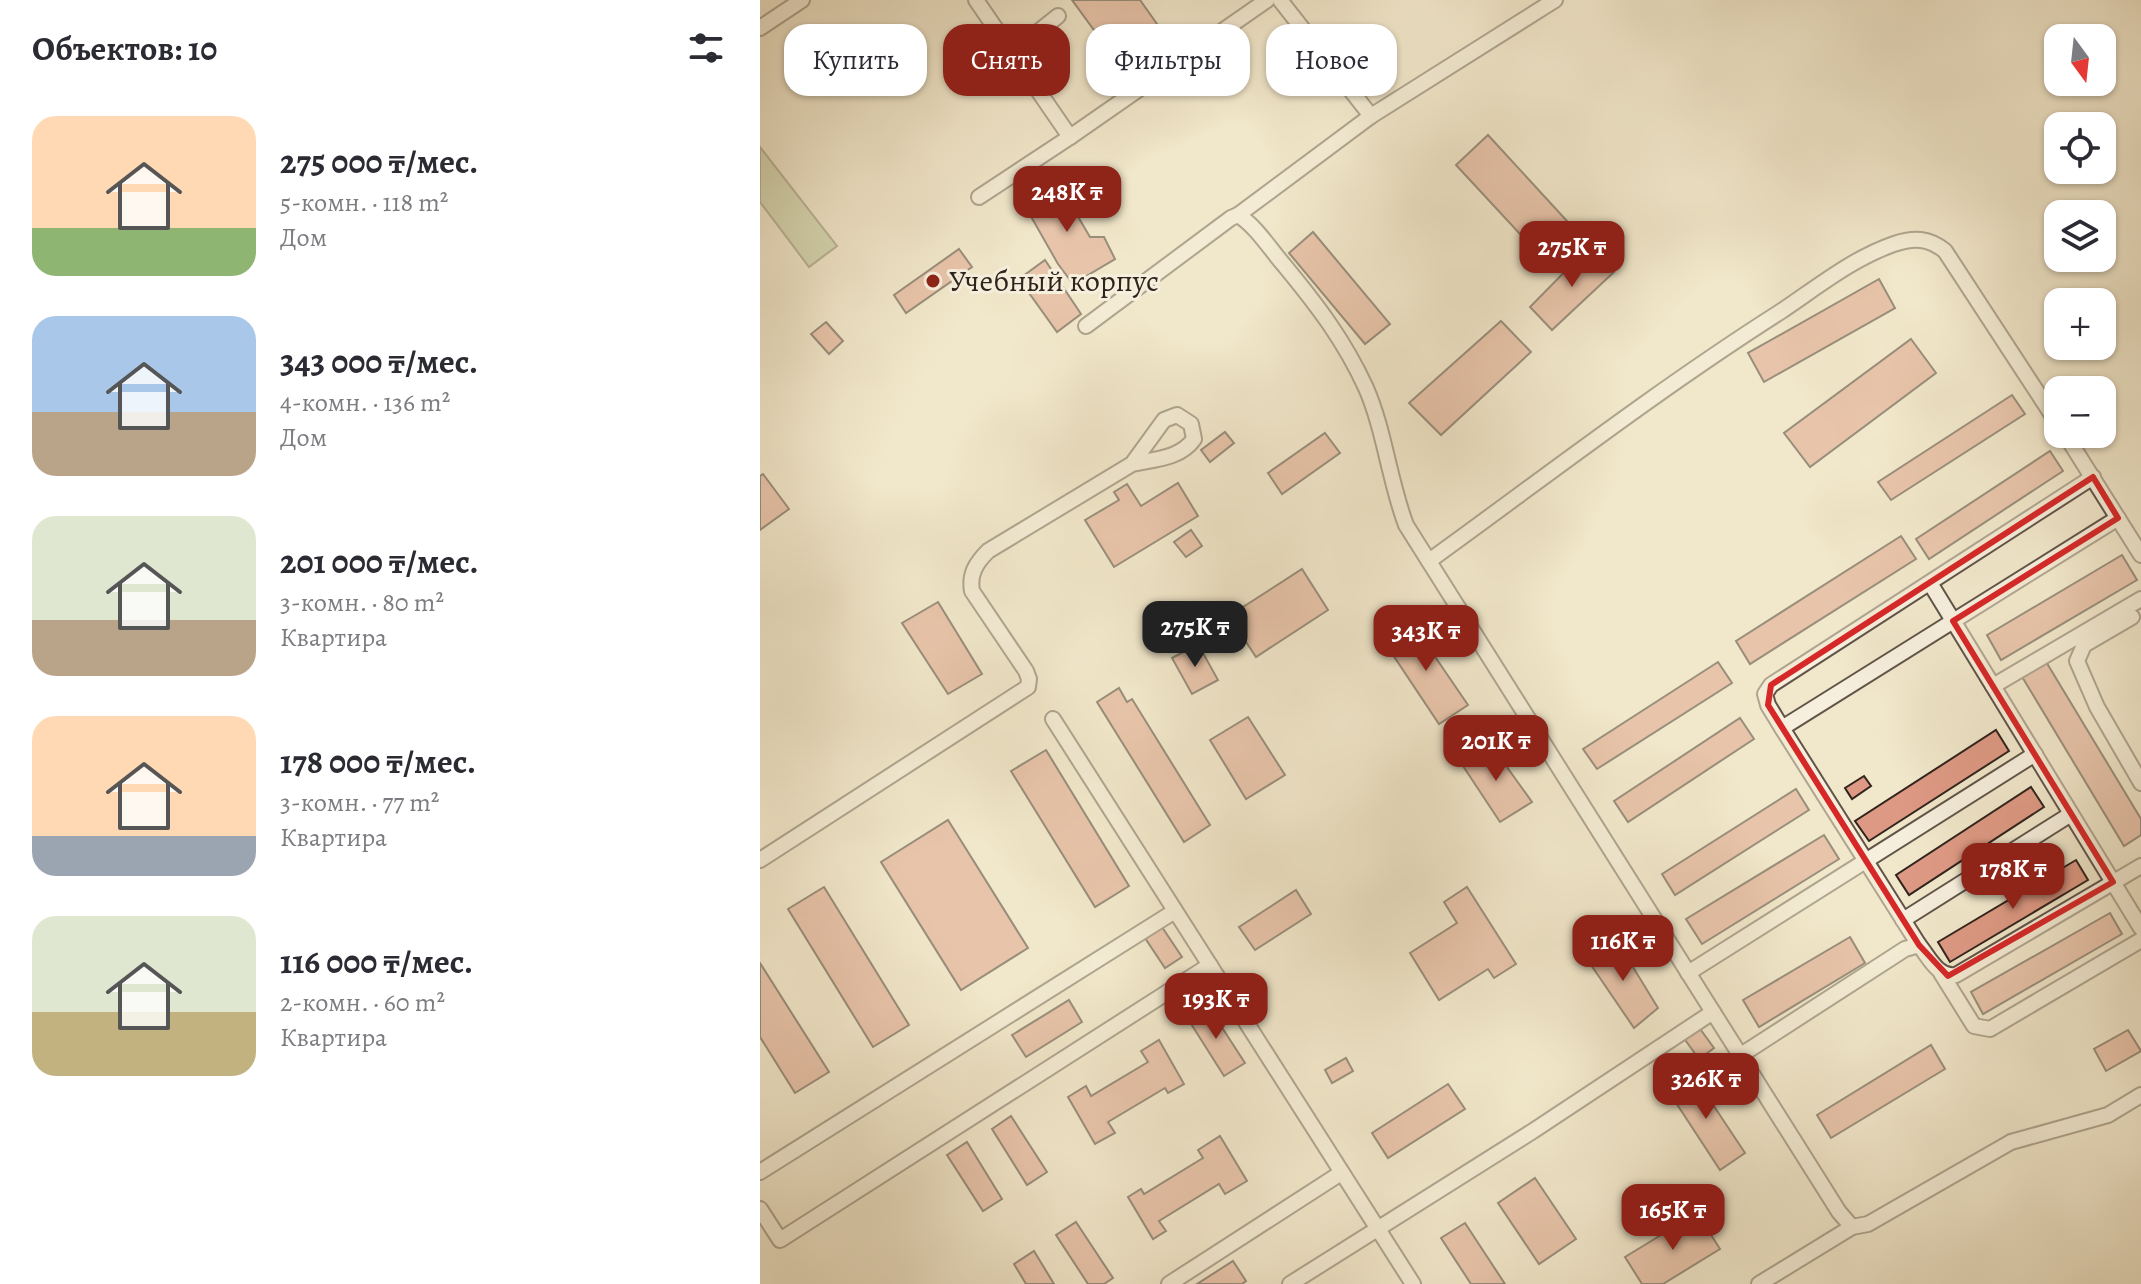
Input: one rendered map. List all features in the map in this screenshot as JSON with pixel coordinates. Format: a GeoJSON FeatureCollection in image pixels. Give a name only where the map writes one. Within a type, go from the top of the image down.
{"type":"FeatureCollection","features":[{"type":"Feature","properties":{"kind":"street"},"geometry":{"type":"LineString","coordinates":[[760,28],[802,0]]}},
{"type":"Feature","properties":{"kind":"street"},"geometry":{"type":"LineString","coordinates":[[976,0],[993,24]]}},
{"type":"Feature","properties":{"kind":"street"},"geometry":{"type":"LineString","coordinates":[[979,197],[1267,0]]}},
{"type":"Feature","properties":{"kind":"street"},"geometry":{"type":"LineString","coordinates":[[1280,0],[1371,116]]}},
{"type":"Feature","properties":{"kind":"street"},"geometry":{"type":"LineString","coordinates":[[1086,326],[1371,116],[1555,0]]}},
{"type":"Feature","properties":{"kind":"street"},"geometry":{"type":"LineString","coordinates":[[1048,24],[1058,16]]}},
{"type":"Feature","properties":{"kind":"street"},"geometry":{"type":"LineString","coordinates":[[1043,96],[1070,137]]}},
{"type":"Feature","properties":{"kind":"street"},"geometry":{"type":"LineString","coordinates":[[1238,215],[1257,233],[1329,320],[1366,389],[1406,525],[1839,1212],[1852,1227]]}},
{"type":"Feature","properties":{"kind":"street"},"geometry":{"type":"LineString","coordinates":[[1429,561],[1738,339],[1870,254],[1896,243],[1915,239],[1933,241],[1945,251],[2044,403]]}},
{"type":"Feature","properties":{"kind":"street"},"geometry":{"type":"LineString","coordinates":[[2074,448],[2141,555]]}},
{"type":"Feature","properties":{"kind":"street"},"geometry":{"type":"LineString","coordinates":[[760,860],[1028,687],[1029,679],[972,591],[970,579],[977,562],[988,551],[1132,464]]}},
{"type":"Feature","properties":{"kind":"street"},"geometry":{"type":"LineString","coordinates":[[2093,477],[1771,685],[1765,694],[1782,728],[1974,1026],[1990,1029],[2141,940]]}},
{"type":"Feature","properties":{"kind":"street"},"geometry":{"type":"LineString","coordinates":[[1782,728],[2118,518]]}},
{"type":"Feature","properties":{"kind":"street"},"geometry":{"type":"LineString","coordinates":[[1930,583],[2141,928]]}},
{"type":"Feature","properties":{"kind":"street"},"geometry":{"type":"LineString","coordinates":[[1993,686],[2141,599]]}},
{"type":"Feature","properties":{"kind":"street"},"geometry":{"type":"LineString","coordinates":[[2132,617],[2084,645],[2077,661],[2097,707],[2141,783]]}},
{"type":"Feature","properties":{"kind":"street"},"geometry":{"type":"LineString","coordinates":[[1053,719],[1413,1284]]}},
{"type":"Feature","properties":{"kind":"street"},"geometry":{"type":"LineString","coordinates":[[1688,973],[2035,754]]}},
{"type":"Feature","properties":{"kind":"street"},"geometry":{"type":"LineString","coordinates":[[1903,920],[2071,814]]}},
{"type":"Feature","properties":{"kind":"street"},"geometry":{"type":"LineString","coordinates":[[1941,973],[1956,975],[2141,866]]}},
{"type":"Feature","properties":{"kind":"street"},"geometry":{"type":"LineString","coordinates":[[760,1172],[1175,911]]}},
{"type":"Feature","properties":{"kind":"street"},"geometry":{"type":"LineString","coordinates":[[1741,1055],[1894,954],[1919,945]]}},
{"type":"Feature","properties":{"kind":"street"},"geometry":{"type":"LineString","coordinates":[[760,1209],[780,1240],[1210,965]]}},
{"type":"Feature","properties":{"kind":"street"},"geometry":{"type":"LineString","coordinates":[[1290,1284],[1533,1131],[1713,1012]]}},
{"type":"Feature","properties":{"kind":"street"},"geometry":{"type":"LineString","coordinates":[[1759,1284],[1852,1227],[1868,1224],[2011,1142],[2108,1115],[2141,1095]]}},
{"type":"Feature","properties":{"kind":"street"},"geometry":{"type":"LineString","coordinates":[[1169,1284],[1341,1173]]}},
{"type":"Feature","properties":{"kind":"highlighted area"},"geometry":{"type":"Polygon","coordinates":[[[2093,477],[2118,518],[1953,621],[2113,882],[1948,976],[1919,945],[1768,705],[1771,685],[2093,477]]]}},
{"type":"Feature","properties":{"kind":"green space"},"geometry":{"type":"Polygon","coordinates":[[[760,147],[837,246],[809,267],[760,202],[760,147]]]}},
{"type":"Feature","properties":{"kind":"building"},"geometry":{"type":"Polygon","coordinates":[[[1072,0],[1140,0],[1157,24],[1090,24],[1072,0]]]}},
{"type":"Feature","properties":{"kind":"building"},"geometry":{"type":"Polygon","coordinates":[[[1488,135],[1578,233],[1546,262],[1456,165],[1488,135]]]}},
{"type":"Feature","properties":{"kind":"building"},"geometry":{"type":"Polygon","coordinates":[[[1057,181],[1090,237],[1104,237],[1115,259],[1073,284],[1021,199],[1057,181]]]}},
{"type":"Feature","properties":{"kind":"building"},"geometry":{"type":"Polygon","coordinates":[[[1313,232],[1390,324],[1365,344],[1289,253],[1313,232]]]}},
{"type":"Feature","properties":{"kind":"building"},"geometry":{"type":"Polygon","coordinates":[[[1589,247],[1614,272],[1552,330],[1530,307],[1589,247]]]}},
{"type":"Feature","properties":{"kind":"building","name":"Учебный корпус"},"geometry":{"type":"Polygon","coordinates":[[[959,249],[972,267],[906,313],[894,295],[959,249]]]}},
{"type":"Feature","properties":{"kind":"building"},"geometry":{"type":"Polygon","coordinates":[[[1045,260],[1081,314],[1057,332],[1019,279],[1045,260]]]}},
{"type":"Feature","properties":{"kind":"building"},"geometry":{"type":"Polygon","coordinates":[[[1879,279],[1895,308],[1764,382],[1748,353],[1879,279]]]}},
{"type":"Feature","properties":{"kind":"building"},"geometry":{"type":"Polygon","coordinates":[[[1501,321],[1531,352],[1441,435],[1409,403],[1501,321]]]}},
{"type":"Feature","properties":{"kind":"building"},"geometry":{"type":"Polygon","coordinates":[[[826,322],[843,341],[829,354],[811,334],[826,322]]]}},
{"type":"Feature","properties":{"kind":"building"},"geometry":{"type":"Polygon","coordinates":[[[1911,339],[1936,373],[1810,467],[1784,433],[1911,339]]]}},
{"type":"Feature","properties":{"kind":"building"},"geometry":{"type":"Polygon","coordinates":[[[2012,395],[2025,414],[1891,500],[1878,482],[2012,395]]]}},
{"type":"Feature","properties":{"kind":"building"},"geometry":{"type":"Polygon","coordinates":[[[1225,432],[1234,443],[1210,462],[1201,450],[1225,432]]]}},
{"type":"Feature","properties":{"kind":"building"},"geometry":{"type":"Polygon","coordinates":[[[1325,433],[1340,453],[1282,494],[1268,473],[1325,433]]]}},
{"type":"Feature","properties":{"kind":"building"},"geometry":{"type":"Polygon","coordinates":[[[2050,451],[2063,471],[1929,559],[1916,539],[2050,451]]]}},
{"type":"Feature","properties":{"kind":"building"},"geometry":{"type":"Polygon","coordinates":[[[763,474],[789,509],[760,530],[760,476],[763,474]]]}},
{"type":"Feature","properties":{"kind":"building"},"geometry":{"type":"Polygon","coordinates":[[[1178,483],[1198,516],[1114,567],[1085,520],[1119,500],[1114,492],[1127,484],[1141,506],[1178,483]]]}},
{"type":"Feature","properties":{"kind":"building"},"geometry":{"type":"Polygon","coordinates":[[[1191,530],[1202,546],[1186,557],[1174,542],[1191,530]]]}},
{"type":"Feature","properties":{"kind":"building"},"geometry":{"type":"Polygon","coordinates":[[[1901,536],[1916,559],[1750,664],[1736,641],[1901,536]]]}},
{"type":"Feature","properties":{"kind":"building"},"geometry":{"type":"Polygon","coordinates":[[[2122,555],[2137,580],[2001,660],[1987,635],[2122,555]]]}},
{"type":"Feature","properties":{"kind":"building"},"geometry":{"type":"Polygon","coordinates":[[[1302,569],[1328,610],[1256,657],[1229,616],[1302,569]]]}},
{"type":"Feature","properties":{"kind":"building"},"geometry":{"type":"Polygon","coordinates":[[[938,602],[982,674],[948,694],[902,623],[938,602]]]}},
{"type":"Feature","properties":{"kind":"building"},"geometry":{"type":"Polygon","coordinates":[[[1412,623],[1468,705],[1439,724],[1383,640],[1412,623]]]}},
{"type":"Feature","properties":{"kind":"building"},"geometry":{"type":"Polygon","coordinates":[[[1198,644],[1218,680],[1192,694],[1172,658],[1198,644]]]}},
{"type":"Feature","properties":{"kind":"building"},"geometry":{"type":"Polygon","coordinates":[[[2045,660],[2141,819],[2141,835],[2124,846],[2021,675],[2045,660]]]}},
{"type":"Feature","properties":{"kind":"building"},"geometry":{"type":"Polygon","coordinates":[[[1718,662],[1732,683],[1597,769],[1583,749],[1718,662]]]}},
{"type":"Feature","properties":{"kind":"building"},"geometry":{"type":"Polygon","coordinates":[[[1119,688],[1127,702],[1132,699],[1210,825],[1184,842],[1097,702],[1119,688]]]}},
{"type":"Feature","properties":{"kind":"building"},"geometry":{"type":"Polygon","coordinates":[[[1248,717],[1285,775],[1246,799],[1210,740],[1248,717]]]}},
{"type":"Feature","properties":{"kind":"building"},"geometry":{"type":"Polygon","coordinates":[[[1740,718],[1754,739],[1628,822],[1614,801],[1740,718]]]}},
{"type":"Feature","properties":{"kind":"building"},"geometry":{"type":"Polygon","coordinates":[[[1996,730],[2009,751],[1869,841],[1855,821],[1996,730]]]}},
{"type":"Feature","properties":{"kind":"building"},"geometry":{"type":"Polygon","coordinates":[[[1489,742],[1532,802],[1500,822],[1461,763],[1489,742]]]}},
{"type":"Feature","properties":{"kind":"building"},"geometry":{"type":"Polygon","coordinates":[[[1046,750],[1129,886],[1095,907],[1011,771],[1046,750]]]}},
{"type":"Feature","properties":{"kind":"building"},"geometry":{"type":"Polygon","coordinates":[[[1864,776],[1871,786],[1852,799],[1845,788],[1864,776]]]}},
{"type":"Feature","properties":{"kind":"building"},"geometry":{"type":"Polygon","coordinates":[[[2031,787],[2044,807],[1909,895],[1896,875],[2031,787]]]}},
{"type":"Feature","properties":{"kind":"building"},"geometry":{"type":"Polygon","coordinates":[[[1796,789],[1809,810],[1675,895],[1662,874],[1796,789]]]}},
{"type":"Feature","properties":{"kind":"building"},"geometry":{"type":"Polygon","coordinates":[[[948,820],[1028,948],[961,990],[881,862],[948,820]]]}},
{"type":"Feature","properties":{"kind":"building"},"geometry":{"type":"Polygon","coordinates":[[[1824,835],[1839,859],[1702,944],[1686,919],[1824,835]]]}},
{"type":"Feature","properties":{"kind":"building"},"geometry":{"type":"Polygon","coordinates":[[[2076,860],[2088,880],[1950,962],[1938,942],[2076,860]]]}},
{"type":"Feature","properties":{"kind":"building"},"geometry":{"type":"Polygon","coordinates":[[[824,887],[909,1025],[873,1047],[788,909],[824,887]]]}},
{"type":"Feature","properties":{"kind":"building"},"geometry":{"type":"Polygon","coordinates":[[[1467,887],[1516,964],[1494,978],[1488,969],[1439,1000],[1410,953],[1457,923],[1444,902],[1467,887]]]}},
{"type":"Feature","properties":{"kind":"building"},"geometry":{"type":"Polygon","coordinates":[[[1296,890],[1311,914],[1255,950],[1239,927],[1296,890]]]}},
{"type":"Feature","properties":{"kind":"building"},"geometry":{"type":"Polygon","coordinates":[[[2110,913],[2122,934],[1983,1014],[1971,992],[2110,913]]]}},
{"type":"Feature","properties":{"kind":"building"},"geometry":{"type":"Polygon","coordinates":[[[1162,927],[1182,957],[1165,968],[1145,938],[1162,927]]]}},
{"type":"Feature","properties":{"kind":"building"},"geometry":{"type":"Polygon","coordinates":[[[1850,937],[1865,963],[1759,1027],[1743,1000],[1850,937]]]}},
{"type":"Feature","properties":{"kind":"building"},"geometry":{"type":"Polygon","coordinates":[[[1617,941],[1658,1008],[1634,1028],[1587,959],[1617,941]]]}},
{"type":"Feature","properties":{"kind":"building"},"geometry":{"type":"Polygon","coordinates":[[[760,963],[829,1072],[795,1093],[760,1037],[760,963]]]}},
{"type":"Feature","properties":{"kind":"building"},"geometry":{"type":"Polygon","coordinates":[[[1069,1000],[1082,1022],[1026,1057],[1012,1035],[1069,1000]]]}},
{"type":"Feature","properties":{"kind":"building"},"geometry":{"type":"Polygon","coordinates":[[[1208,1006],[1245,1063],[1224,1076],[1188,1019],[1208,1006]]]}},
{"type":"Feature","properties":{"kind":"building"},"geometry":{"type":"Polygon","coordinates":[[[1698,1026],[1714,1048],[1699,1059],[1683,1037],[1698,1026]]]}},
{"type":"Feature","properties":{"kind":"building"},"geometry":{"type":"Polygon","coordinates":[[[2128,1030],[2141,1051],[2106,1071],[2094,1049],[2128,1030]]]}},
{"type":"Feature","properties":{"kind":"building"},"geometry":{"type":"Polygon","coordinates":[[[1159,1040],[1184,1084],[1168,1093],[1165,1088],[1108,1122],[1115,1133],[1095,1144],[1068,1097],[1086,1086],[1091,1096],[1148,1062],[1141,1051],[1159,1040]]]}},
{"type":"Feature","properties":{"kind":"building"},"geometry":{"type":"Polygon","coordinates":[[[1931,1045],[1945,1069],[1831,1138],[1817,1115],[1931,1045]]]}},
{"type":"Feature","properties":{"kind":"building"},"geometry":{"type":"Polygon","coordinates":[[[1346,1058],[1353,1071],[1332,1083],[1325,1070],[1346,1058]]]}},
{"type":"Feature","properties":{"kind":"building"},"geometry":{"type":"Polygon","coordinates":[[[1692,1073],[1745,1153],[1720,1170],[1667,1089],[1692,1073]]]}},
{"type":"Feature","properties":{"kind":"building"},"geometry":{"type":"Polygon","coordinates":[[[1448,1084],[1465,1109],[1388,1158],[1372,1133],[1448,1084]]]}},
{"type":"Feature","properties":{"kind":"building"},"geometry":{"type":"Polygon","coordinates":[[[1011,1116],[1047,1172],[1027,1185],[992,1129],[1011,1116]]]}},
{"type":"Feature","properties":{"kind":"building"},"geometry":{"type":"Polygon","coordinates":[[[1220,1136],[1247,1181],[1225,1194],[1219,1184],[1159,1221],[1166,1231],[1153,1239],[1128,1197],[1141,1189],[1144,1194],[1203,1158],[1198,1150],[1220,1136]]]}},
{"type":"Feature","properties":{"kind":"building"},"geometry":{"type":"Polygon","coordinates":[[[967,1142],[1002,1199],[983,1211],[947,1155],[967,1142]]]}},
{"type":"Feature","properties":{"kind":"building"},"geometry":{"type":"Polygon","coordinates":[[[1535,1178],[1576,1239],[1539,1264],[1498,1203],[1535,1178]]]}},
{"type":"Feature","properties":{"kind":"building"},"geometry":{"type":"Polygon","coordinates":[[[1697,1213],[1720,1249],[1663,1284],[1642,1284],[1625,1257],[1697,1213]]]}},
{"type":"Feature","properties":{"kind":"building"},"geometry":{"type":"Polygon","coordinates":[[[1076,1222],[1113,1278],[1104,1284],[1088,1284],[1056,1235],[1076,1222]]]}},
{"type":"Feature","properties":{"kind":"building"},"geometry":{"type":"Polygon","coordinates":[[[1465,1223],[1505,1284],[1471,1284],[1441,1238],[1465,1223]]]}},
{"type":"Feature","properties":{"kind":"building"},"geometry":{"type":"Polygon","coordinates":[[[1034,1251],[1054,1284],[1026,1284],[1014,1264],[1034,1251]]]}},
{"type":"Feature","properties":{"kind":"building"},"geometry":{"type":"Polygon","coordinates":[[[1233,1261],[1246,1281],[1242,1284],[1197,1284],[1233,1261]]]}},
{"type":"Feature","properties":{"kind":"place","name":"Учебный корпус"},"geometry":{"type":"Point","coordinates":[933,281]}}]}
